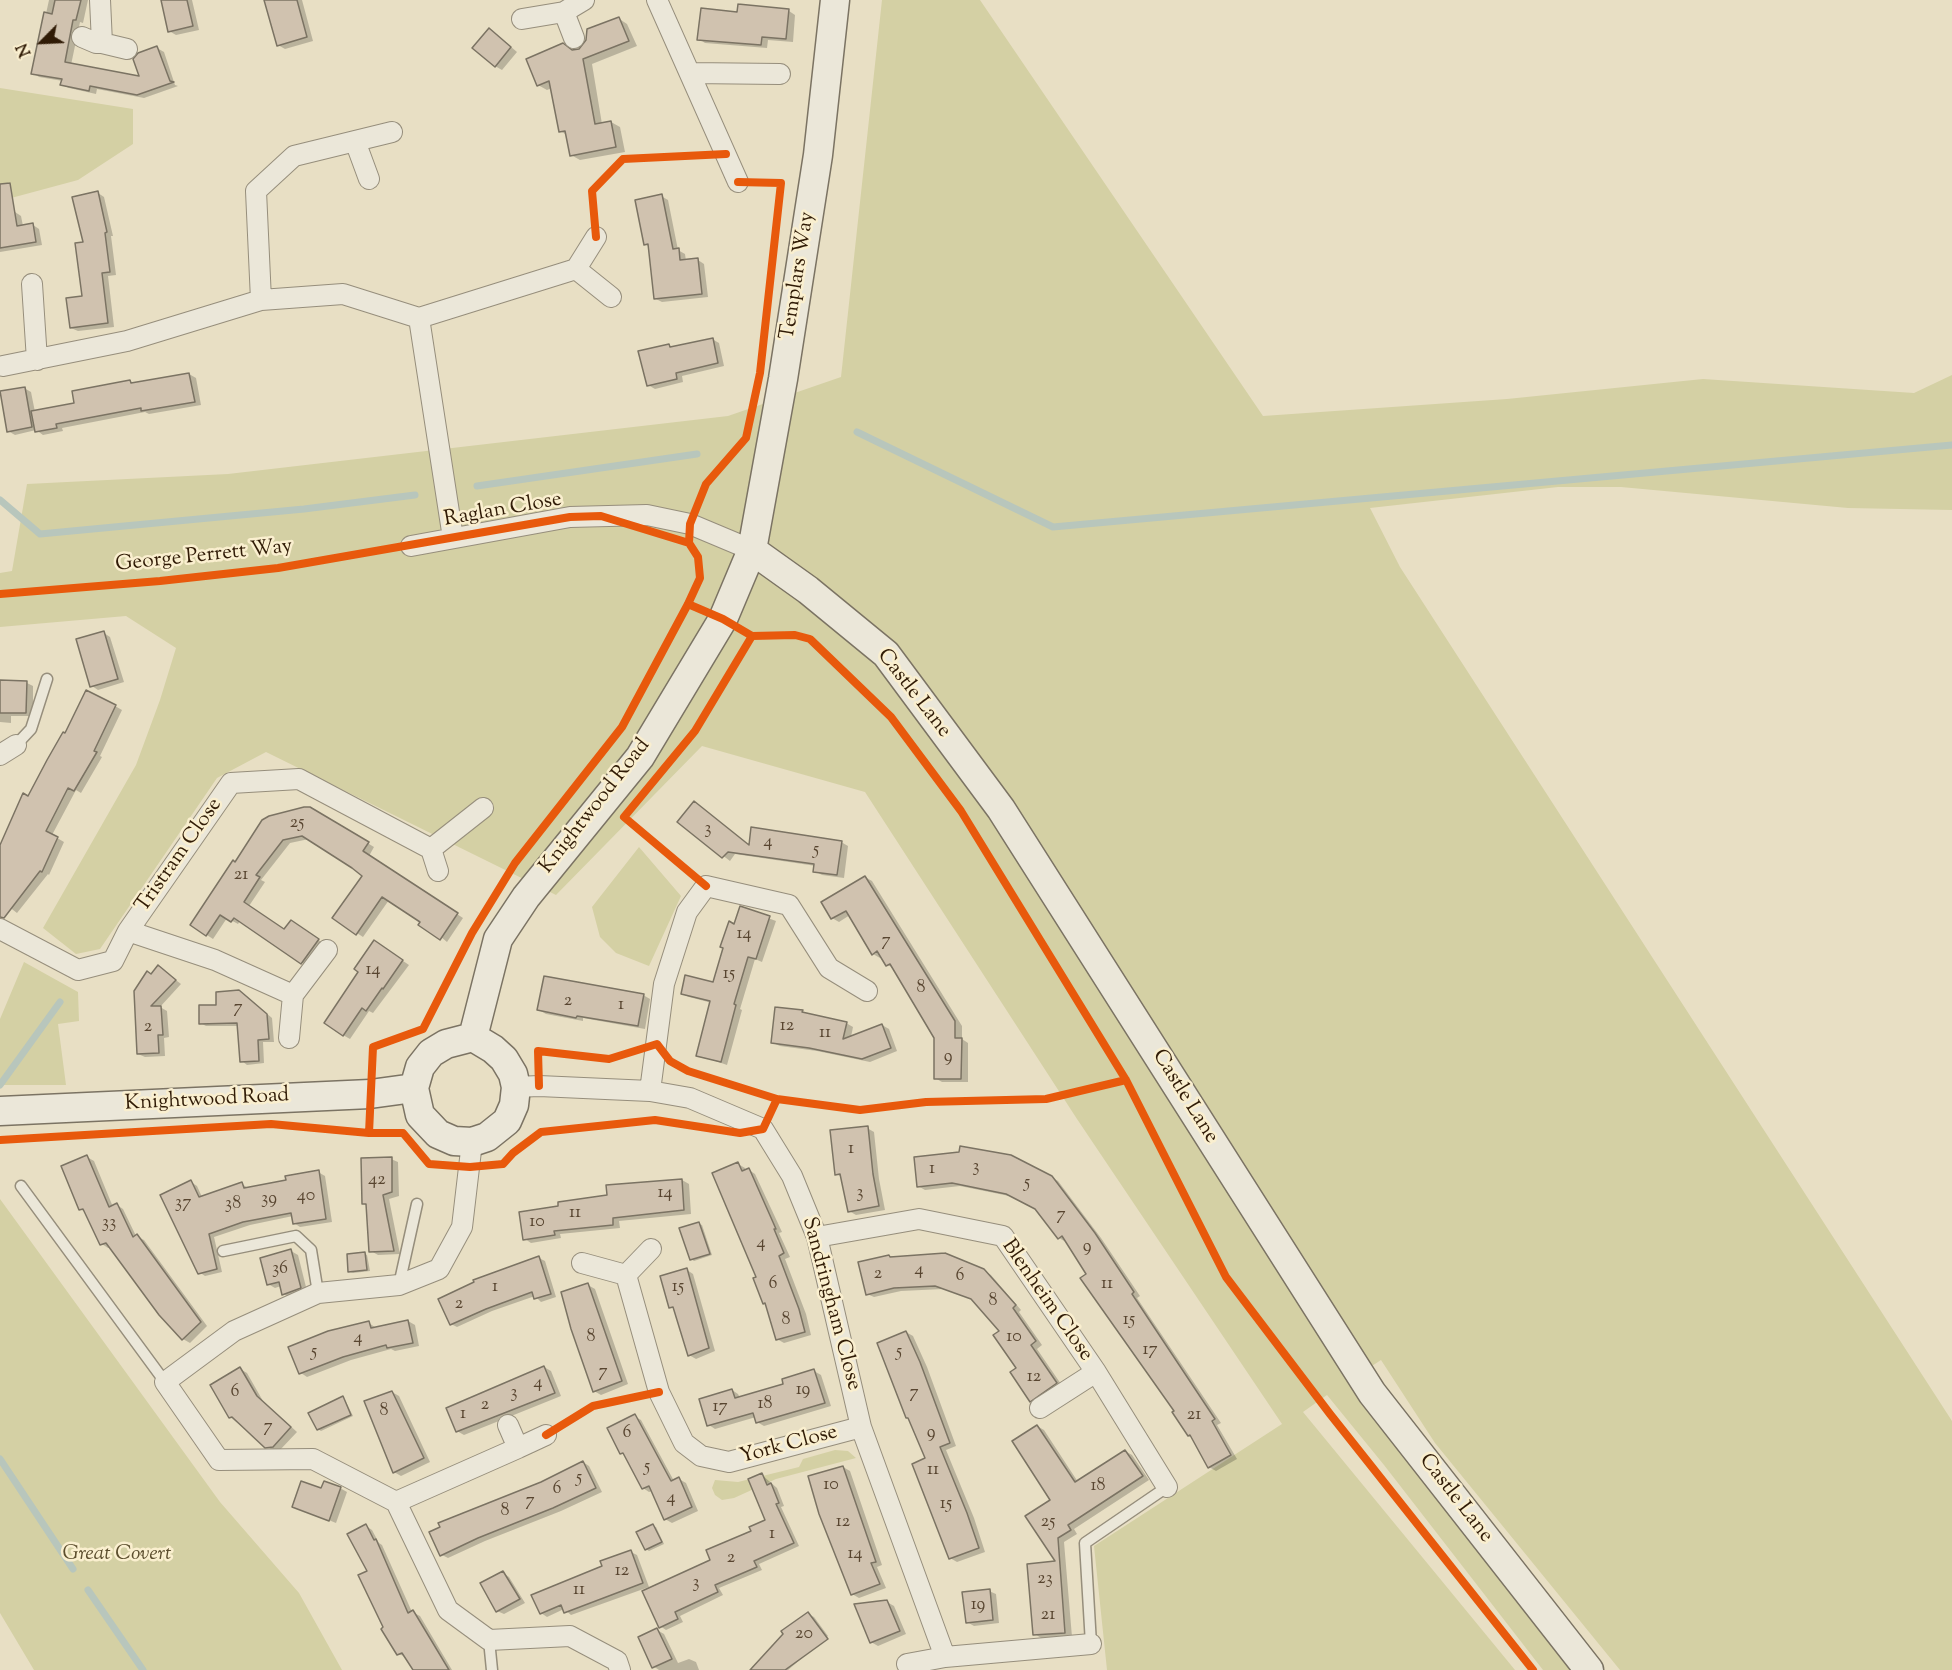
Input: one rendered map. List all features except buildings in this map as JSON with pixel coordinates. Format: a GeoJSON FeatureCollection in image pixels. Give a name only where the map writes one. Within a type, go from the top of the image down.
{"type":"FeatureCollection","features":[{"type":"Feature","properties":{"kind":"street"},"geometry":{"type":"LineString","coordinates":[[100,0],[102,43]]}},
{"type":"Feature","properties":{"kind":"street"},"geometry":{"type":"LineString","coordinates":[[522,19],[564,12],[584,0]]}},
{"type":"Feature","properties":{"kind":"street"},"geometry":{"type":"LineString","coordinates":[[657,0],[738,182]]}},
{"type":"Feature","properties":{"kind":"street","name":"Templars Way"},"geometry":{"type":"LineString","coordinates":[[752,550],[783,379],[818,155],[835,0]]}},
{"type":"Feature","properties":{"kind":"street"},"geometry":{"type":"LineString","coordinates":[[564,12],[574,38]]}},
{"type":"Feature","properties":{"kind":"street"},"geometry":{"type":"LineString","coordinates":[[82,37],[96,43],[128,49]]}},
{"type":"Feature","properties":{"kind":"street"},"geometry":{"type":"LineString","coordinates":[[690,74],[780,74]]}},
{"type":"Feature","properties":{"kind":"street"},"geometry":{"type":"LineString","coordinates":[[261,300],[256,191],[294,156],[392,132]]}},
{"type":"Feature","properties":{"kind":"street"},"geometry":{"type":"LineString","coordinates":[[355,141],[369,178]]}},
{"type":"Feature","properties":{"kind":"street"},"geometry":{"type":"LineString","coordinates":[[3,366],[127,341],[261,300],[343,294],[419,318],[576,268],[596,237]]}},
{"type":"Feature","properties":{"kind":"street"},"geometry":{"type":"LineString","coordinates":[[576,268],[611,297]]}},
{"type":"Feature","properties":{"kind":"street"},"geometry":{"type":"LineString","coordinates":[[32,284],[36,360]]}},
{"type":"Feature","properties":{"kind":"street","name":"Raglan Close"},"geometry":{"type":"LineString","coordinates":[[419,318],[453,538]]}},
{"type":"Feature","properties":{"kind":"street","name":"Raglan Close"},"geometry":{"type":"LineString","coordinates":[[411,546],[570,517],[647,515],[690,524],[752,550]]}},
{"type":"Feature","properties":{"kind":"street","name":"Knightwood Road"},"geometry":{"type":"LineString","coordinates":[[472,1037],[498,939],[526,897],[640,757],[723,619],[752,550]]}},
{"type":"Feature","properties":{"kind":"street","name":"Castle Lane"},"geometry":{"type":"LineString","coordinates":[[752,550],[808,590],[886,654],[1001,809],[1372,1393],[1589,1670]]}},
{"type":"Feature","properties":{"kind":"street","name":"Tristram Close"},"geometry":{"type":"LineString","coordinates":[[0,929],[78,970],[113,961],[128,930],[231,783],[299,779],[431,849]]}},
{"type":"Feature","properties":{"kind":"street"},"geometry":{"type":"LineString","coordinates":[[438,871],[431,849],[483,808]]}},
{"type":"Feature","properties":{"kind":"street"},"geometry":{"type":"LineString","coordinates":[[650,1091],[664,984],[687,912],[706,886],[789,904],[829,968],[867,991]]}},
{"type":"Feature","properties":{"kind":"street","name":"Tristram Close"},"geometry":{"type":"LineString","coordinates":[[128,930],[215,960],[293,995]]}},
{"type":"Feature","properties":{"kind":"street"},"geometry":{"type":"LineString","coordinates":[[289,1038],[293,995],[327,950]]}},
{"type":"Feature","properties":{"kind":"street"},"geometry":{"type":"LineString","coordinates":[[472,1037],[493,1049],[504,1059],[513,1074],[516,1087],[514,1105],[507,1121],[488,1137],[472,1142],[454,1141],[438,1134],[420,1115],[414,1088],[420,1067],[431,1053],[446,1044],[472,1037]]}},
{"type":"Feature","properties":{"kind":"street","name":"Sandringham Close"},"geometry":{"type":"LineString","coordinates":[[516,1087],[650,1091],[690,1098],[764,1129],[792,1176],[817,1237],[861,1426],[945,1657]]}},
{"type":"Feature","properties":{"kind":"street","name":"Knightwood Road"},"geometry":{"type":"LineString","coordinates":[[0,1111],[370,1094],[414,1088]]}},
{"type":"Feature","properties":{"kind":"street"},"geometry":{"type":"LineString","coordinates":[[472,1142],[462,1227],[439,1269],[399,1285],[318,1293],[234,1331],[165,1382],[219,1460],[313,1459],[396,1502],[448,1610],[489,1640],[570,1636],[617,1661],[620,1670]]}},
{"type":"Feature","properties":{"kind":"street","name":"Blenheim Close"},"geometry":{"type":"LineString","coordinates":[[817,1237],[919,1219],[1003,1236],[1096,1372],[1167,1487]]}},
{"type":"Feature","properties":{"kind":"street"},"geometry":{"type":"LineString","coordinates":[[582,1263],[626,1275],[651,1249]]}},
{"type":"Feature","properties":{"kind":"street","name":"York Close"},"geometry":{"type":"LineString","coordinates":[[626,1275],[659,1392],[684,1443],[701,1456],[729,1462],[861,1426]]}},
{"type":"Feature","properties":{"kind":"street","name":"Blenheim Close"},"geometry":{"type":"LineString","coordinates":[[1040,1408],[1096,1372]]}},
{"type":"Feature","properties":{"kind":"street"},"geometry":{"type":"LineString","coordinates":[[508,1425],[518,1448]]}},
{"type":"Feature","properties":{"kind":"street"},"geometry":{"type":"LineString","coordinates":[[396,1502],[546,1435]]}},
{"type":"Feature","properties":{"kind":"street"},"geometry":{"type":"LineString","coordinates":[[907,1664],[945,1657],[1091,1644]]}},
{"type":"Feature","properties":{"kind":"lane"},"geometry":{"type":"LineString","coordinates":[[8,750],[31,729],[47,679]]}},
{"type":"Feature","properties":{"kind":"lane"},"geometry":{"type":"LineString","coordinates":[[21,1186],[165,1382]]}},
{"type":"Feature","properties":{"kind":"lane"},"geometry":{"type":"LineString","coordinates":[[399,1285],[417,1204]]}},
{"type":"Feature","properties":{"kind":"lane"},"geometry":{"type":"LineString","coordinates":[[222,1251],[297,1236],[311,1250],[318,1293]]}},
{"type":"Feature","properties":{"kind":"lane"},"geometry":{"type":"LineString","coordinates":[[1091,1644],[1085,1543],[1167,1487]]}},
{"type":"Feature","properties":{"kind":"lane"},"geometry":{"type":"LineString","coordinates":[[489,1640],[492,1670]]}},
{"type":"Feature","properties":{"kind":"green space"},"geometry":{"type":"Polygon","coordinates":[[[882,0],[980,0],[1263,416],[1507,399],[1703,379],[1914,393],[1952,375],[1952,510],[1848,508],[1621,487],[1558,487],[1370,508],[1400,567],[1952,1421],[1952,1670],[1620,1670],[1435,1443],[1381,1360],[1352,1379],[1574,1670],[1543,1670],[1327,1395],[1303,1412],[1515,1670],[1107,1670],[1094,1546],[1282,1424],[1077,1119],[865,792],[702,746],[556,895],[266,752],[217,778],[100,949],[76,954],[43,928],[136,765],[176,648],[126,616],[0,627],[0,573],[12,571],[27,484],[228,474],[728,416],[841,377],[882,0]]]}},
{"type":"Feature","properties":{"kind":"green space"},"geometry":{"type":"Polygon","coordinates":[[[0,88],[133,109],[133,144],[78,180],[0,201],[0,88]]]}},
{"type":"Feature","properties":{"kind":"green space"},"geometry":{"type":"Polygon","coordinates":[[[639,847],[681,896],[649,966],[616,953],[600,937],[592,907],[639,847]]]}},
{"type":"Feature","properties":{"kind":"green space"},"geometry":{"type":"Polygon","coordinates":[[[24,962],[78,992],[79,1021],[58,1024],[66,1085],[0,1085],[0,1019],[24,962]]]}},
{"type":"Feature","properties":{"kind":"green space","name":"Great Covert"},"geometry":{"type":"Polygon","coordinates":[[[0,1199],[220,1502],[299,1593],[342,1670],[34,1670],[0,1613],[0,1199]]]}},
{"type":"Feature","properties":{"kind":"green space"},"geometry":{"type":"Polygon","coordinates":[[[835,1450],[848,1451],[856,1458],[776,1479],[734,1498],[722,1500],[715,1495],[712,1488],[715,1480],[738,1482],[799,1467],[803,1459],[835,1450]]]}},
{"type":"Feature","properties":{"kind":"waterway"},"geometry":{"type":"LineString","coordinates":[[857,432],[1053,527],[1952,445]]}},
{"type":"Feature","properties":{"kind":"waterway"},"geometry":{"type":"LineString","coordinates":[[477,486],[697,454]]}},
{"type":"Feature","properties":{"kind":"waterway"},"geometry":{"type":"LineString","coordinates":[[0,500],[40,534],[304,509],[415,495]]}},
{"type":"Feature","properties":{"kind":"waterway"},"geometry":{"type":"LineString","coordinates":[[0,1085],[60,1002]]}},
{"type":"Feature","properties":{"kind":"waterway"},"geometry":{"type":"LineString","coordinates":[[0,1459],[73,1569]]}},
{"type":"Feature","properties":{"kind":"waterway"},"geometry":{"type":"LineString","coordinates":[[88,1590],[143,1670]]}},
{"type":"Feature","properties":{"kind":"cycle path"},"geometry":{"type":"LineString","coordinates":[[596,237],[592,191],[623,159],[726,154]]}},
{"type":"Feature","properties":{"kind":"cycle path"},"geometry":{"type":"LineString","coordinates":[[738,182],[781,183],[760,373],[746,438],[706,484],[690,524],[689,543],[698,557],[700,578],[622,727],[515,863],[472,933],[423,1029],[373,1047],[369,1133],[403,1133],[429,1164],[470,1167],[503,1164],[513,1153],[541,1132],[655,1120],[740,1133],[763,1129],[777,1099]]}},
{"type":"Feature","properties":{"kind":"cycle path","name":"George Perrett Way"},"geometry":{"type":"LineString","coordinates":[[0,594],[160,581],[278,568],[570,517],[601,516],[689,543]]}},
{"type":"Feature","properties":{"kind":"cycle path"},"geometry":{"type":"LineString","coordinates":[[688,604],[723,619],[752,636],[795,635],[810,639],[891,717],[961,811],[1126,1080],[1226,1277],[1330,1414],[1533,1670]]}},
{"type":"Feature","properties":{"kind":"cycle path"},"geometry":{"type":"LineString","coordinates":[[706,886],[624,817],[695,731],[752,636]]}},
{"type":"Feature","properties":{"kind":"cycle path"},"geometry":{"type":"LineString","coordinates":[[539,1086],[538,1051],[609,1059],[657,1044],[670,1061],[688,1071],[777,1099],[860,1110],[926,1102],[1046,1099],[1126,1080]]}},
{"type":"Feature","properties":{"kind":"cycle path"},"geometry":{"type":"LineString","coordinates":[[0,1140],[271,1124],[369,1133]]}},
{"type":"Feature","properties":{"kind":"cycle path"},"geometry":{"type":"LineString","coordinates":[[546,1435],[593,1406],[659,1392]]}}]}
